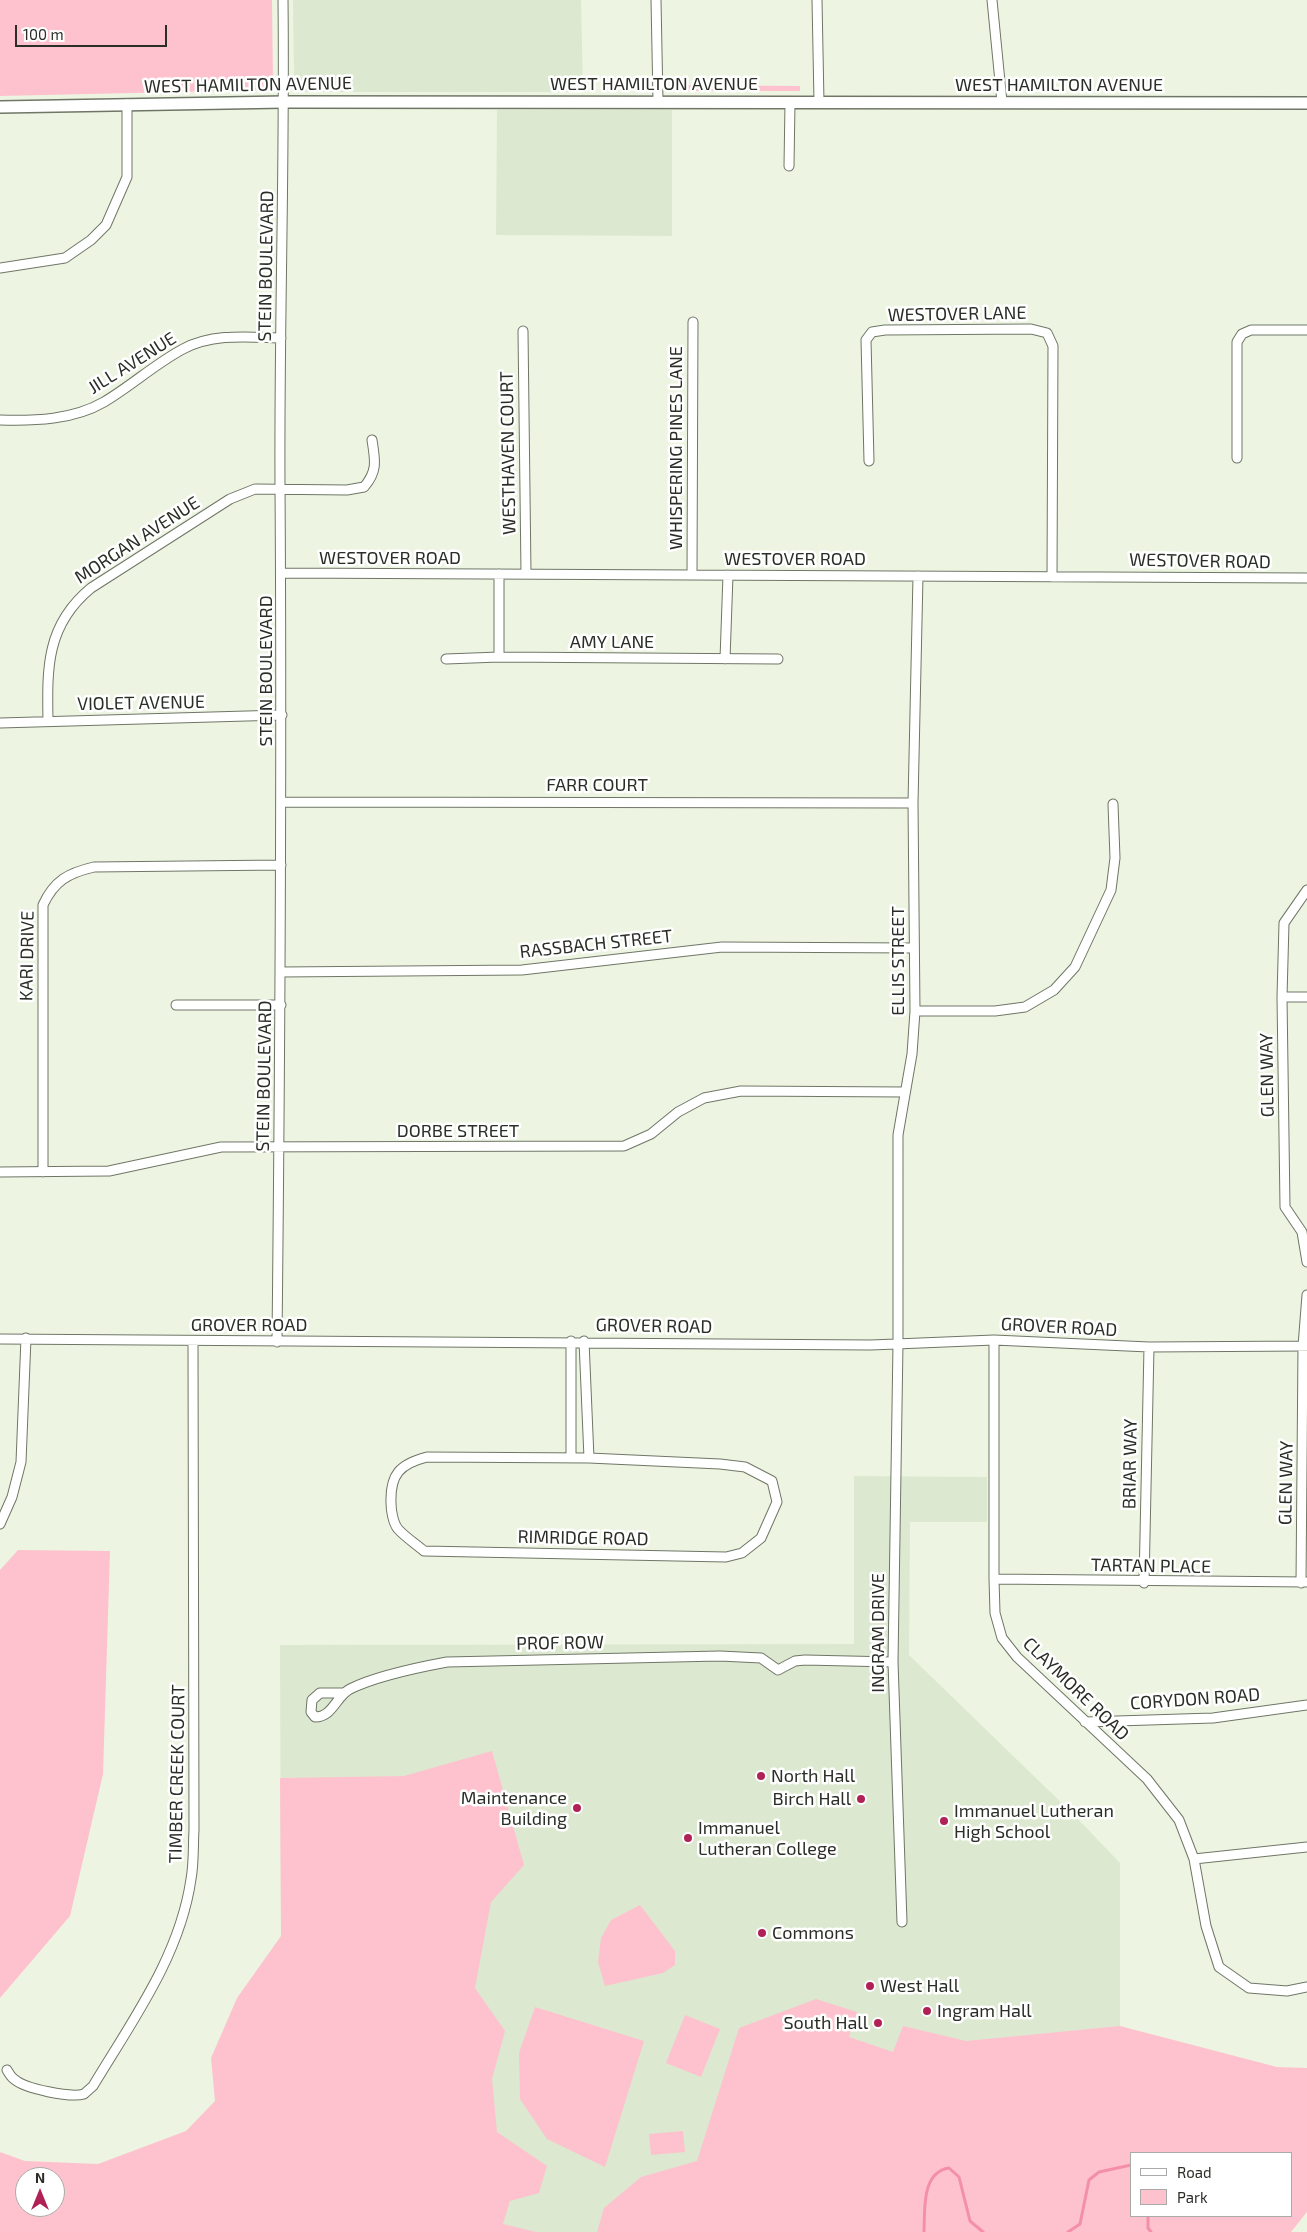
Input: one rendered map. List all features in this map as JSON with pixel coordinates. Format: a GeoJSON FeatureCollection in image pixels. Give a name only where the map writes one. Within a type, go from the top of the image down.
{"type":"FeatureCollection","features":[{"type":"Feature","properties":{"kind":"street","name":"STEIN BOULEVARD"},"geometry":{"type":"LineString","coordinates":[[277,1342],[281,1005],[282,573],[280,488],[284,102],[283,0]]}},
{"type":"Feature","properties":{"kind":"street"},"geometry":{"type":"LineString","coordinates":[[656,0],[658,101]]}},
{"type":"Feature","properties":{"kind":"street"},"geometry":{"type":"LineString","coordinates":[[817,0],[819,102]]}},
{"type":"Feature","properties":{"kind":"street"},"geometry":{"type":"LineString","coordinates":[[992,0],[1002,102]]}},
{"type":"Feature","properties":{"kind":"street","name":"WEST HAMILTON AVENUE"},"geometry":{"type":"LineString","coordinates":[[0,107],[284,102],[1307,103]]}},
{"type":"Feature","properties":{"kind":"street"},"geometry":{"type":"LineString","coordinates":[[789,166],[790,103]]}},
{"type":"Feature","properties":{"kind":"street"},"geometry":{"type":"LineString","coordinates":[[0,268],[64,258],[91,240],[106,225],[127,177],[127,104]]}},
{"type":"Feature","properties":{"kind":"street","name":"WHISPERING PINES LANE"},"geometry":{"type":"LineString","coordinates":[[692,575],[693,322]]}},
{"type":"Feature","properties":{"kind":"street","name":"WESTOVER LANE"},"geometry":{"type":"LineString","coordinates":[[869,461],[866,340],[872,332],[885,330],[1031,328],[1047,333],[1053,346],[1052,577]]}},
{"type":"Feature","properties":{"kind":"street"},"geometry":{"type":"LineString","coordinates":[[1237,458],[1237,342],[1242,334],[1251,330],[1307,330]]}},
{"type":"Feature","properties":{"kind":"street","name":"WESTHAVEN COURT"},"geometry":{"type":"LineString","coordinates":[[523,331],[526,574]]}},
{"type":"Feature","properties":{"kind":"street","name":"JILL AVENUE"},"geometry":{"type":"LineString","coordinates":[[0,420],[54,418],[81,412],[103,403],[184,349],[211,339],[237,336],[281,338]]}},
{"type":"Feature","properties":{"kind":"street","name":"MORGAN AVENUE"},"geometry":{"type":"LineString","coordinates":[[48,721],[47,670],[50,655],[60,627],[77,599],[91,588],[230,499],[255,490],[280,488],[347,490],[364,487],[372,478],[375,464],[372,440]]}},
{"type":"Feature","properties":{"kind":"street","name":"WESTOVER ROAD"},"geometry":{"type":"LineString","coordinates":[[282,573],[1307,578]]}},
{"type":"Feature","properties":{"kind":"street"},"geometry":{"type":"LineString","coordinates":[[499,657],[500,574]]}},
{"type":"Feature","properties":{"kind":"street"},"geometry":{"type":"LineString","coordinates":[[725,659],[728,576]]}},
{"type":"Feature","properties":{"kind":"street","name":"ELLIS STREET"},"geometry":{"type":"LineString","coordinates":[[898,1344],[898,1135],[912,1054],[915,1011],[914,803],[918,576]]}},
{"type":"Feature","properties":{"kind":"street","name":"AMY LANE"},"geometry":{"type":"LineString","coordinates":[[446,658],[778,659]]}},
{"type":"Feature","properties":{"kind":"street","name":"VIOLET AVENUE"},"geometry":{"type":"LineString","coordinates":[[0,723],[282,716]]}},
{"type":"Feature","properties":{"kind":"street","name":"FARR COURT"},"geometry":{"type":"LineString","coordinates":[[281,802],[914,803]]}},
{"type":"Feature","properties":{"kind":"street"},"geometry":{"type":"LineString","coordinates":[[915,1011],[970,1012],[1025,1007],[1059,984],[1075,967],[1111,890],[1115,858],[1113,804]]}},
{"type":"Feature","properties":{"kind":"street","name":"KARI DRIVE"},"geometry":{"type":"LineString","coordinates":[[43,1172],[43,905],[49,892],[59,880],[73,872],[94,867],[281,865]]}},
{"type":"Feature","properties":{"kind":"street","name":"GLEN WAY"},"geometry":{"type":"LineString","coordinates":[[1307,890],[1284,923],[1282,997],[1285,1207],[1302,1232],[1307,1262]]}},
{"type":"Feature","properties":{"kind":"street","name":"RASSBACH STREET"},"geometry":{"type":"LineString","coordinates":[[281,972],[522,970],[722,947],[914,948]]}},
{"type":"Feature","properties":{"kind":"street"},"geometry":{"type":"LineString","coordinates":[[1282,997],[1307,997]]}},
{"type":"Feature","properties":{"kind":"street"},"geometry":{"type":"LineString","coordinates":[[176,1005],[281,1005]]}},
{"type":"Feature","properties":{"kind":"street","name":"DORBE STREET"},"geometry":{"type":"LineString","coordinates":[[0,1172],[109,1171],[220,1147],[624,1146],[652,1134],[678,1112],[704,1098],[741,1091],[905,1092]]}},
{"type":"Feature","properties":{"kind":"street","name":"GLEN WAY"},"geometry":{"type":"LineString","coordinates":[[1304,1583],[1307,1295]]}},
{"type":"Feature","properties":{"kind":"street","name":"GROVER ROAD"},"geometry":{"type":"LineString","coordinates":[[0,1338],[277,1342],[584,1341],[898,1344],[994,1340],[1149,1347],[1305,1346]]}},
{"type":"Feature","properties":{"kind":"street"},"geometry":{"type":"LineString","coordinates":[[0,1524],[12,1497],[21,1462],[26,1338]]}},
{"type":"Feature","properties":{"kind":"street","name":"CLAYMORE ROAD"},"geometry":{"type":"LineString","coordinates":[[994,1340],[994,1579],[995,1613],[1002,1638],[1017,1657],[1147,1779],[1179,1820],[1194,1858],[1206,1926],[1219,1967],[1250,1988],[1288,1990],[1307,1987]]}},
{"type":"Feature","properties":{"kind":"street","name":"TIMBER CREEK COURT"},"geometry":{"type":"LineString","coordinates":[[7,2070],[13,2079],[20,2083],[68,2096],[84,2094],[93,2086],[155,1983],[168,1956],[183,1914],[191,1881],[194,1837],[193,1341]]}},
{"type":"Feature","properties":{"kind":"street"},"geometry":{"type":"LineString","coordinates":[[571,1341],[572,1458]]}},
{"type":"Feature","properties":{"kind":"street"},"geometry":{"type":"LineString","coordinates":[[584,1341],[589,1458]]}},
{"type":"Feature","properties":{"kind":"street","name":"INGRAM DRIVE"},"geometry":{"type":"LineString","coordinates":[[898,1344],[893,1662],[902,1922]]}},
{"type":"Feature","properties":{"kind":"street","name":"BRIAR WAY"},"geometry":{"type":"LineString","coordinates":[[1144,1583],[1149,1347]]}},
{"type":"Feature","properties":{"kind":"street","name":"RIMRIDGE ROAD"},"geometry":{"type":"LineString","coordinates":[[427,1457],[572,1458],[720,1464],[745,1467],[772,1482],[777,1502],[761,1538],[742,1553],[726,1557],[424,1552],[396,1528],[391,1509],[390,1487],[398,1472],[409,1461],[427,1457]]}},
{"type":"Feature","properties":{"kind":"street","name":"TARTAN PLACE"},"geometry":{"type":"LineString","coordinates":[[994,1579],[1144,1583],[1304,1583]]}},
{"type":"Feature","properties":{"kind":"street","name":"PROF ROW"},"geometry":{"type":"LineString","coordinates":[[343,1693],[358,1685],[447,1662],[720,1656],[761,1658],[778,1670],[795,1661],[805,1660],[893,1662]]}},
{"type":"Feature","properties":{"kind":"street","name":"CORYDON ROAD"},"geometry":{"type":"LineString","coordinates":[[1085,1722],[1213,1718],[1307,1705]]}},
{"type":"Feature","properties":{"kind":"street"},"geometry":{"type":"LineString","coordinates":[[1194,1858],[1307,1847]]}},
{"type":"Feature","properties":{"kind":"shaded area"},"geometry":{"type":"Polygon","coordinates":[[[293,0],[581,0],[583,92],[307,92],[298,90],[294,77],[293,0]]]}},
{"type":"Feature","properties":{"kind":"shaded area"},"geometry":{"type":"Polygon","coordinates":[[[497,110],[672,110],[672,236],[496,235],[497,110]]]}},
{"type":"Feature","properties":{"kind":"shaded area","name":"Immanuel Lutheran College"},"geometry":{"type":"Polygon","coordinates":[[[854,1476],[987,1477],[987,1522],[910,1522],[909,1655],[1073,1814],[1120,1863],[1120,2232],[286,2232],[281,1937],[280,1645],[854,1644],[854,1476]]]}},
{"type":"Feature","properties":{"kind":"green space"},"geometry":{"type":"Polygon","coordinates":[[[0,0],[272,0],[273,83],[268,90],[0,96],[0,0]]]}},
{"type":"Feature","properties":{"kind":"green space"},"geometry":{"type":"Polygon","coordinates":[[[670,85],[800,86],[800,91],[673,91],[666,87],[670,85]]]}},
{"type":"Feature","properties":{"kind":"green space"},"geometry":{"type":"Polygon","coordinates":[[[18,1550],[110,1551],[103,1774],[70,1916],[0,1998],[0,1570],[18,1550]]]}},
{"type":"Feature","properties":{"kind":"green space"},"geometry":{"type":"Polygon","coordinates":[[[492,1751],[524,1865],[491,1902],[475,1988],[505,2031],[492,2079],[497,2132],[547,2166],[539,2193],[510,2201],[503,2224],[536,2232],[0,2232],[0,2152],[25,2161],[98,2164],[186,2131],[215,2101],[211,2058],[237,1998],[281,1936],[280,1778],[404,1776],[492,1751]]]}},
{"type":"Feature","properties":{"kind":"green space"},"geometry":{"type":"Polygon","coordinates":[[[640,1905],[675,1951],[675,1965],[663,1973],[605,1986],[598,1962],[601,1938],[611,1920],[640,1905]]]}},
{"type":"Feature","properties":{"kind":"green space"},"geometry":{"type":"Polygon","coordinates":[[[816,1999],[857,2012],[849,2037],[893,2052],[903,2026],[966,2041],[1120,2026],[1277,2067],[1307,2068],[1307,2212],[1291,2232],[597,2232],[604,2208],[641,2177],[697,2161],[739,2028],[816,1999]]]}},
{"type":"Feature","properties":{"kind":"green space"},"geometry":{"type":"Polygon","coordinates":[[[535,2007],[644,2041],[605,2167],[547,2139],[520,2099],[519,2053],[535,2007]]]}},
{"type":"Feature","properties":{"kind":"green space"},"geometry":{"type":"Polygon","coordinates":[[[685,2015],[720,2029],[701,2077],[666,2063],[685,2015]]]}},
{"type":"Feature","properties":{"kind":"green space"},"geometry":{"type":"Polygon","coordinates":[[[683,2131],[685,2152],[651,2155],[649,2134],[683,2131]]]}},
{"type":"Feature","properties":{"kind":"waterway"},"geometry":{"type":"LineString","coordinates":[[1068,2232],[1080,2224],[1089,2180],[1099,2172],[1130,2165]]}},
{"type":"Feature","properties":{"kind":"waterway"},"geometry":{"type":"LineString","coordinates":[[924,2232],[926,2194],[929,2184],[940,2171],[949,2168],[959,2177],[970,2221],[983,2232]]}},
{"type":"Feature","properties":{"kind":"waterway"},"geometry":{"type":"LineString","coordinates":[[1148,2217],[1148,2228],[1151,2232]]}},
{"type":"Feature","properties":{"kind":"place","name":"North Hall"},"geometry":{"type":"Point","coordinates":[761,1776]}},
{"type":"Feature","properties":{"kind":"place","name":"Birch Hall"},"geometry":{"type":"Point","coordinates":[861,1799]}},
{"type":"Feature","properties":{"kind":"place","name":"Maintenance Building"},"geometry":{"type":"Point","coordinates":[577,1808]}},
{"type":"Feature","properties":{"kind":"place","name":"Immanuel Lutheran High School"},"geometry":{"type":"Point","coordinates":[944,1821]}},
{"type":"Feature","properties":{"kind":"place","name":"Immanuel Lutheran College"},"geometry":{"type":"Point","coordinates":[688,1838]}},
{"type":"Feature","properties":{"kind":"place","name":"Commons"},"geometry":{"type":"Point","coordinates":[762,1933]}},
{"type":"Feature","properties":{"kind":"place","name":"West Hall"},"geometry":{"type":"Point","coordinates":[870,1986]}},
{"type":"Feature","properties":{"kind":"place","name":"Ingram Hall"},"geometry":{"type":"Point","coordinates":[927,2011]}},
{"type":"Feature","properties":{"kind":"place","name":"South Hall"},"geometry":{"type":"Point","coordinates":[878,2023]}}]}
